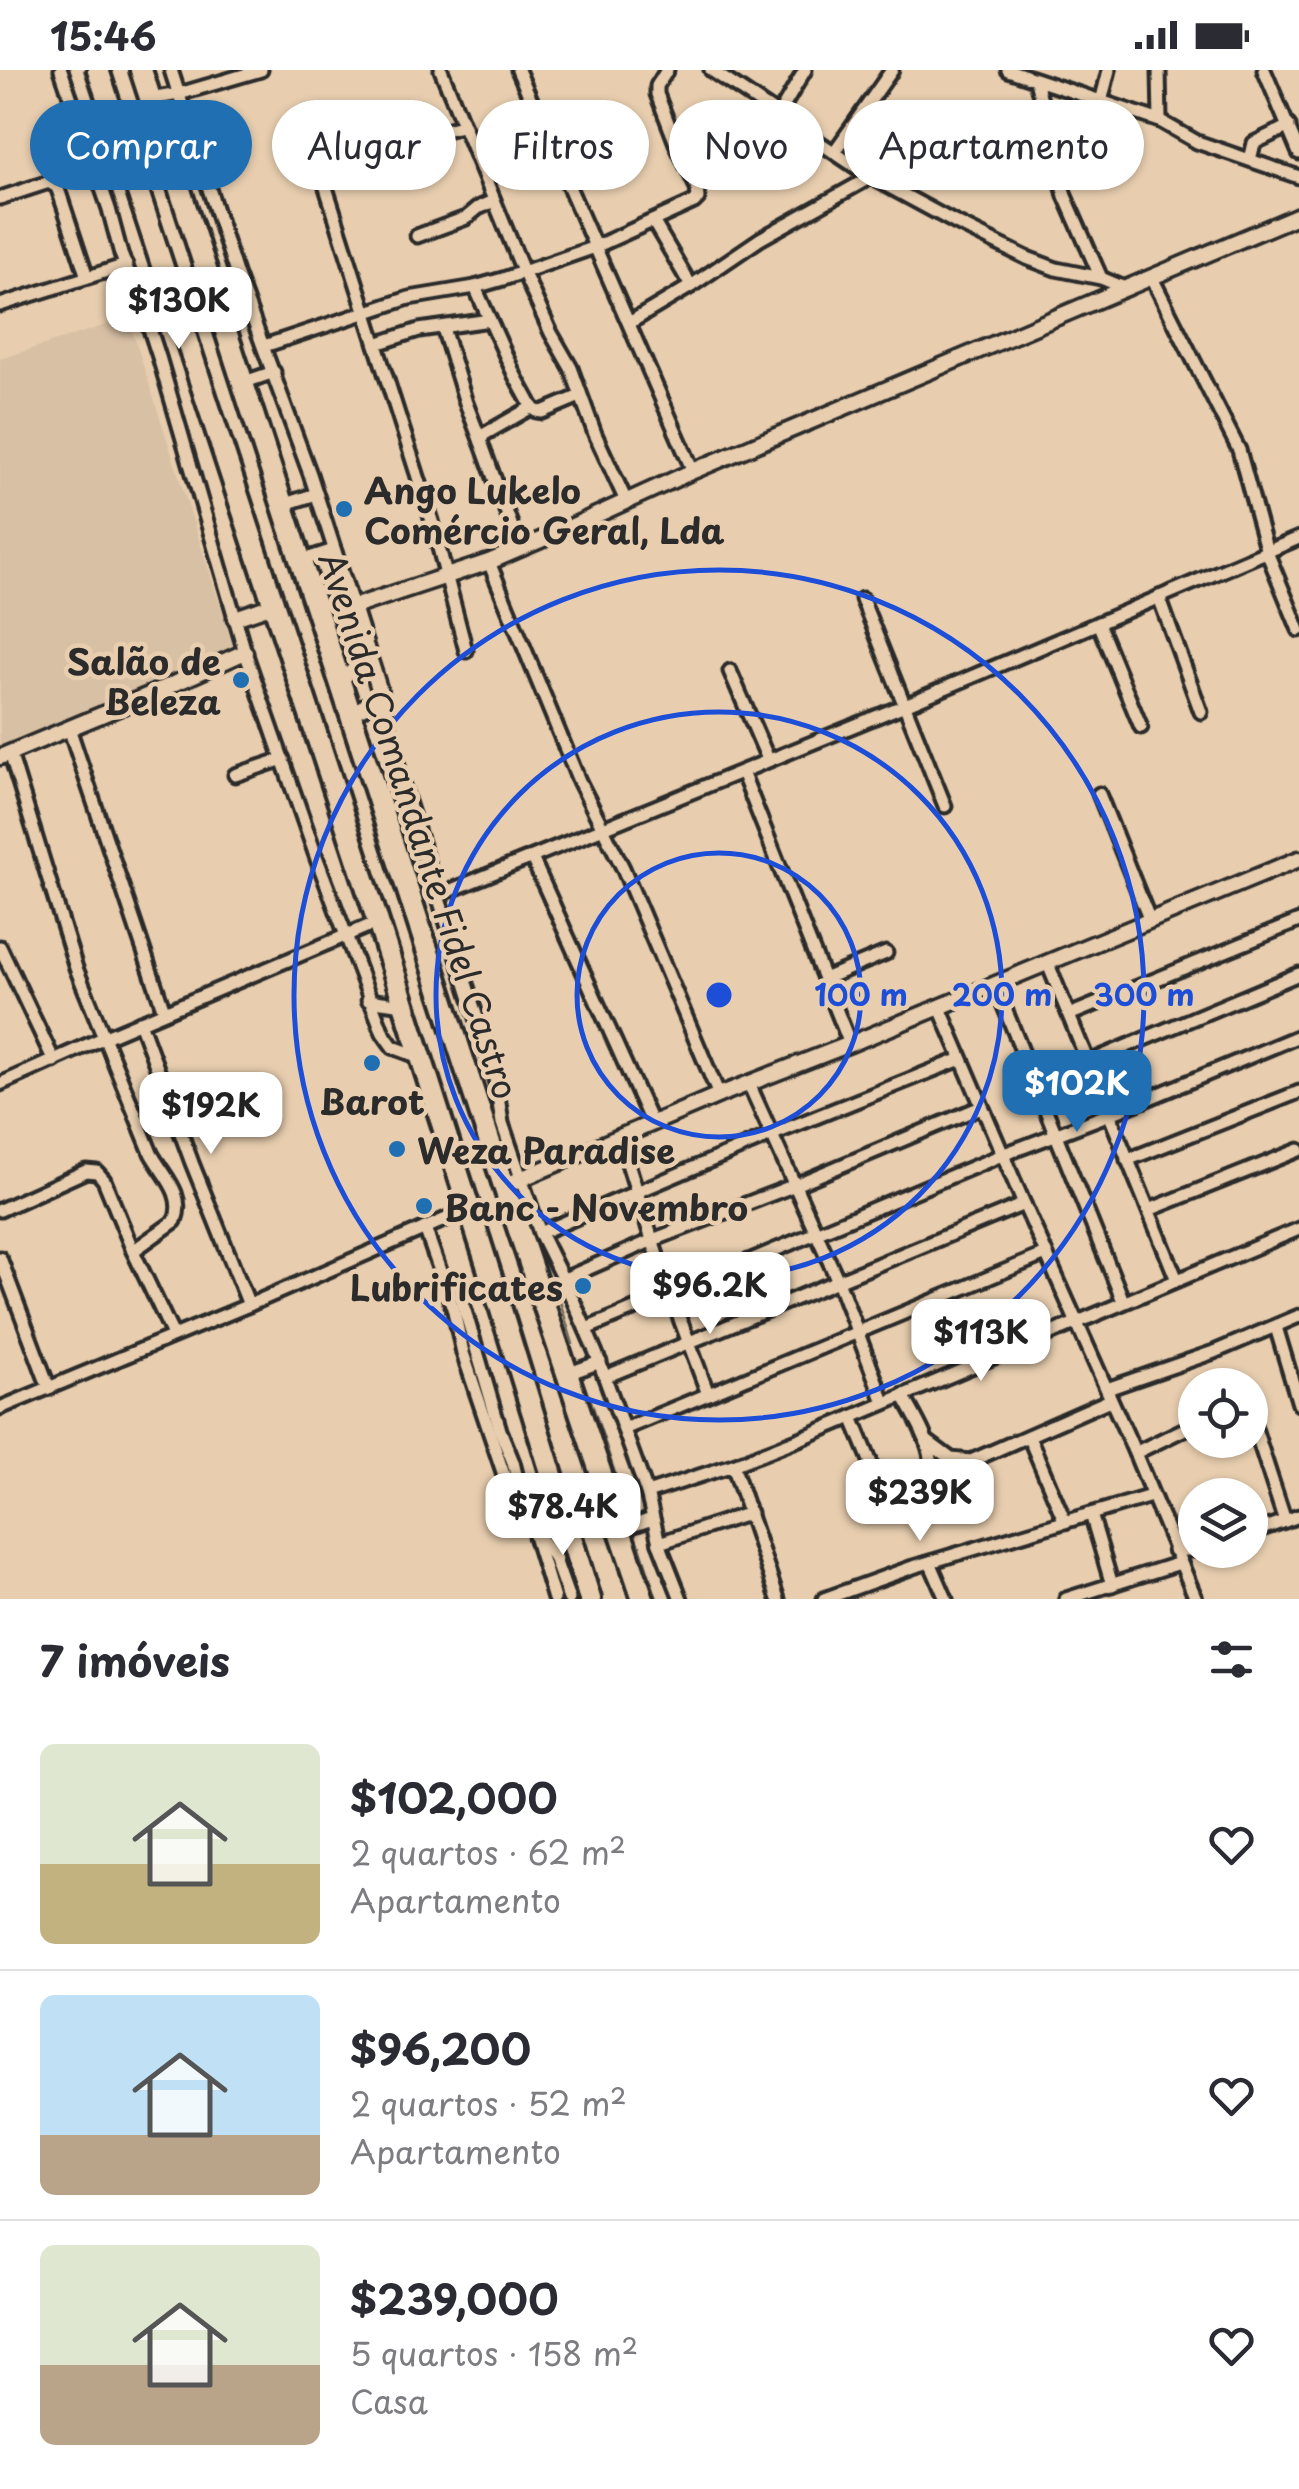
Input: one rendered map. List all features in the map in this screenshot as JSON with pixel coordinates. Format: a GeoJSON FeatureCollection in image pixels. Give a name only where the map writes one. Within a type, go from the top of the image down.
{"type":"FeatureCollection","features":[{"type":"Feature","properties":{"kind":"highway","name":"Avenida Comandante Fidel Castro"},"geometry":{"type":"LineString","coordinates":[[98,70],[378,922],[590,1599]]}},
{"type":"Feature","properties":{"kind":"highway","name":"Avenida Comandante Fidel Castro"},"geometry":{"type":"LineString","coordinates":[[141,70],[458,1044],[513,1183],[567,1374],[643,1599]]}},
{"type":"Feature","properties":{"kind":"street"},"geometry":{"type":"LineString","coordinates":[[62,70],[160,357],[245,652],[368,1000],[393,1047],[420,1057]]}},
{"type":"Feature","properties":{"kind":"street"},"geometry":{"type":"LineString","coordinates":[[171,70],[236,274],[274,372],[382,698],[401,776],[496,1083],[513,1183],[600,1362],[681,1599]]}},
{"type":"Feature","properties":{"kind":"street"},"geometry":{"type":"LineString","coordinates":[[150,99],[261,70]]}},
{"type":"Feature","properties":{"kind":"street"},"geometry":{"type":"LineString","coordinates":[[440,70],[523,272],[571,368],[626,501]]}},
{"type":"Feature","properties":{"kind":"street"},"geometry":{"type":"LineString","coordinates":[[518,70],[692,471]]}},
{"type":"Feature","properties":{"kind":"street"},"geometry":{"type":"LineString","coordinates":[[264,346],[409,298],[475,287],[523,272],[594,247],[694,202],[698,193],[657,94],[657,86],[667,70]]}},
{"type":"Feature","properties":{"kind":"street"},"geometry":{"type":"LineString","coordinates":[[710,70],[731,76],[761,100]]}},
{"type":"Feature","properties":{"kind":"street"},"geometry":{"type":"LineString","coordinates":[[787,100],[804,70]]}},
{"type":"Feature","properties":{"kind":"street"},"geometry":{"type":"LineString","coordinates":[[835,151],[892,70]]}},
{"type":"Feature","properties":{"kind":"street"},"geometry":{"type":"LineString","coordinates":[[1008,70],[1095,100]]}},
{"type":"Feature","properties":{"kind":"street"},"geometry":{"type":"LineString","coordinates":[[1102,100],[1109,70]]}},
{"type":"Feature","properties":{"kind":"street"},"geometry":{"type":"LineString","coordinates":[[1159,70],[1160,121]]}},
{"type":"Feature","properties":{"kind":"street"},"geometry":{"type":"LineString","coordinates":[[1264,70],[1299,153]]}},
{"type":"Feature","properties":{"kind":"street"},"geometry":{"type":"LineString","coordinates":[[1036,81],[1064,196],[1101,278]]}},
{"type":"Feature","properties":{"kind":"street"},"geometry":{"type":"LineString","coordinates":[[1144,116],[1197,142],[1299,177]]}},
{"type":"Feature","properties":{"kind":"street"},"geometry":{"type":"LineString","coordinates":[[462,126],[342,154],[323,170],[324,184],[432,521],[466,651]]}},
{"type":"Feature","properties":{"kind":"street"},"geometry":{"type":"LineString","coordinates":[[1250,160],[1254,143],[1289,126]]}},
{"type":"Feature","properties":{"kind":"street"},"geometry":{"type":"LineString","coordinates":[[824,144],[844,158]]}},
{"type":"Feature","properties":{"kind":"street"},"geometry":{"type":"LineString","coordinates":[[0,198],[49,182],[57,187],[88,277]]}},
{"type":"Feature","properties":{"kind":"street"},"geometry":{"type":"LineString","coordinates":[[628,323],[848,190]]}},
{"type":"Feature","properties":{"kind":"street"},"geometry":{"type":"LineString","coordinates":[[895,190],[1027,258],[1127,289]]}},
{"type":"Feature","properties":{"kind":"street"},"geometry":{"type":"LineString","coordinates":[[417,236],[466,218],[494,201]]}},
{"type":"Feature","properties":{"kind":"street"},"geometry":{"type":"LineString","coordinates":[[353,607],[489,562],[692,471],[1299,215]]}},
{"type":"Feature","properties":{"kind":"street"},"geometry":{"type":"LineString","coordinates":[[653,221],[691,286]]}},
{"type":"Feature","properties":{"kind":"street"},"geometry":{"type":"LineString","coordinates":[[0,305],[126,266]]}},
{"type":"Feature","properties":{"kind":"street"},"geometry":{"type":"LineString","coordinates":[[210,282],[236,274]]}},
{"type":"Feature","properties":{"kind":"street"},"geometry":{"type":"LineString","coordinates":[[1152,278],[1239,450],[1267,552],[1299,630]]}},
{"type":"Feature","properties":{"kind":"street"},"geometry":{"type":"LineString","coordinates":[[475,287],[532,407],[539,412],[580,396]]}},
{"type":"Feature","properties":{"kind":"street"},"geometry":{"type":"LineString","coordinates":[[376,344],[419,330],[490,320]]}},
{"type":"Feature","properties":{"kind":"street"},"geometry":{"type":"LineString","coordinates":[[443,328],[466,404],[520,549]]}},
{"type":"Feature","properties":{"kind":"street"},"geometry":{"type":"LineString","coordinates":[[242,382],[274,372]]}},
{"type":"Feature","properties":{"kind":"street"},"geometry":{"type":"LineString","coordinates":[[480,442],[483,435],[532,407]]}},
{"type":"Feature","properties":{"kind":"street"},"geometry":{"type":"LineString","coordinates":[[282,505],[316,494]]}},
{"type":"Feature","properties":{"kind":"street"},"geometry":{"type":"LineString","coordinates":[[439,895],[905,705],[1299,538]]}},
{"type":"Feature","properties":{"kind":"street"},"geometry":{"type":"LineString","coordinates":[[300,560],[334,550]]}},
{"type":"Feature","properties":{"kind":"street"},"geometry":{"type":"LineString","coordinates":[[489,562],[579,781],[623,868],[719,1095]]}},
{"type":"Feature","properties":{"kind":"street"},"geometry":{"type":"LineString","coordinates":[[1159,597],[1201,712]]}},
{"type":"Feature","properties":{"kind":"street"},"geometry":{"type":"LineString","coordinates":[[862,599],[946,806]]}},
{"type":"Feature","properties":{"kind":"street"},"geometry":{"type":"LineString","coordinates":[[235,618],[273,605]]}},
{"type":"Feature","properties":{"kind":"street"},"geometry":{"type":"LineString","coordinates":[[1098,623],[1141,727]]}},
{"type":"Feature","properties":{"kind":"street"},"geometry":{"type":"LineString","coordinates":[[340,686],[367,650]]}},
{"type":"Feature","properties":{"kind":"street"},"geometry":{"type":"LineString","coordinates":[[132,1252],[169,1227],[178,1216],[179,1204],[167,1174],[151,1153],[103,1038],[5,755],[245,652]]}},
{"type":"Feature","properties":{"kind":"street"},"geometry":{"type":"LineString","coordinates":[[730,671],[768,760]]}},
{"type":"Feature","properties":{"kind":"street"},"geometry":{"type":"LineString","coordinates":[[350,714],[382,698]]}},
{"type":"Feature","properties":{"kind":"street"},"geometry":{"type":"LineString","coordinates":[[69,728],[164,1012]]}},
{"type":"Feature","properties":{"kind":"street"},"geometry":{"type":"LineString","coordinates":[[235,775],[283,759]]}},
{"type":"Feature","properties":{"kind":"street"},"geometry":{"type":"LineString","coordinates":[[742,772],[850,1044]]}},
{"type":"Feature","properties":{"kind":"street"},"geometry":{"type":"LineString","coordinates":[[1100,794],[1150,921]]}},
{"type":"Feature","properties":{"kind":"street"},"geometry":{"type":"LineString","coordinates":[[386,826],[413,816]]}},
{"type":"Feature","properties":{"kind":"street"},"geometry":{"type":"LineString","coordinates":[[532,858],[652,1124]]}},
{"type":"Feature","properties":{"kind":"street"},"geometry":{"type":"LineString","coordinates":[[513,1183],[1299,859]]}},
{"type":"Feature","properties":{"kind":"street"},"geometry":{"type":"LineString","coordinates":[[1069,1015],[1299,921]]}},
{"type":"Feature","properties":{"kind":"street"},"geometry":{"type":"LineString","coordinates":[[0,1084],[378,922]]}},
{"type":"Feature","properties":{"kind":"street"},"geometry":{"type":"LineString","coordinates":[[0,947],[54,1061]]}},
{"type":"Feature","properties":{"kind":"street"},"geometry":{"type":"LineString","coordinates":[[824,979],[886,953]]}},
{"type":"Feature","properties":{"kind":"street"},"geometry":{"type":"LineString","coordinates":[[431,963],[457,955]]}},
{"type":"Feature","properties":{"kind":"street"},"geometry":{"type":"LineString","coordinates":[[1048,964],[1177,1280]]}},
{"type":"Feature","properties":{"kind":"street"},"geometry":{"type":"LineString","coordinates":[[1089,1062],[1299,974]]}},
{"type":"Feature","properties":{"kind":"street"},"geometry":{"type":"LineString","coordinates":[[995,984],[1123,1302]]}},
{"type":"Feature","properties":{"kind":"street"},"geometry":{"type":"LineString","coordinates":[[444,1000],[469,992]]}},
{"type":"Feature","properties":{"kind":"street"},"geometry":{"type":"LineString","coordinates":[[368,1000],[404,1005]]}},
{"type":"Feature","properties":{"kind":"street"},"geometry":{"type":"LineString","coordinates":[[458,1044],[472,1028],[474,1008]]}},
{"type":"Feature","properties":{"kind":"street"},"geometry":{"type":"LineString","coordinates":[[940,1008],[1178,1559]]}},
{"type":"Feature","properties":{"kind":"street"},"geometry":{"type":"LineString","coordinates":[[140,1022],[249,1304]]}},
{"type":"Feature","properties":{"kind":"street"},"geometry":{"type":"LineString","coordinates":[[379,1024],[412,1030]]}},
{"type":"Feature","properties":{"kind":"street"},"geometry":{"type":"LineString","coordinates":[[586,1329],[1299,1036]]}},
{"type":"Feature","properties":{"kind":"street"},"geometry":{"type":"LineString","coordinates":[[540,1233],[961,1059]]}},
{"type":"Feature","properties":{"kind":"street"},"geometry":{"type":"LineString","coordinates":[[749,1084],[838,1281],[884,1402]]}},
{"type":"Feature","properties":{"kind":"street"},"geometry":{"type":"LineString","coordinates":[[1127,1160],[1299,1092]]}},
{"type":"Feature","properties":{"kind":"street"},"geometry":{"type":"LineString","coordinates":[[562,1280],[981,1107]]}},
{"type":"Feature","properties":{"kind":"street"},"geometry":{"type":"LineString","coordinates":[[620,1138],[708,1394]]}},
{"type":"Feature","properties":{"kind":"street"},"geometry":{"type":"LineString","coordinates":[[1149,1210],[1299,1150]]}},
{"type":"Feature","properties":{"kind":"street"},"geometry":{"type":"LineString","coordinates":[[167,1174],[192,1163]]}},
{"type":"Feature","properties":{"kind":"street"},"geometry":{"type":"LineString","coordinates":[[0,1210],[80,1174],[97,1172],[173,1335]]}},
{"type":"Feature","properties":{"kind":"street"},"geometry":{"type":"LineString","coordinates":[[605,1377],[1024,1204]]}},
{"type":"Feature","properties":{"kind":"street"},"geometry":{"type":"LineString","coordinates":[[0,1408],[469,1210]]}},
{"type":"Feature","properties":{"kind":"street"},"geometry":{"type":"LineString","coordinates":[[425,1228],[491,1438],[515,1501],[556,1559]]}},
{"type":"Feature","properties":{"kind":"street"},"geometry":{"type":"LineString","coordinates":[[647,1493],[733,1465],[852,1417],[1299,1229]]}},
{"type":"Feature","properties":{"kind":"street"},"geometry":{"type":"LineString","coordinates":[[624,1429],[1046,1254]]}},
{"type":"Feature","properties":{"kind":"street"},"geometry":{"type":"LineString","coordinates":[[0,1258],[50,1388]]}},
{"type":"Feature","properties":{"kind":"street"},"geometry":{"type":"LineString","coordinates":[[461,1297],[521,1495],[556,1559],[570,1599]]}},
{"type":"Feature","properties":{"kind":"street"},"geometry":{"type":"LineString","coordinates":[[928,1442],[951,1459],[970,1461],[1029,1437],[1108,1395],[1299,1316]]}},
{"type":"Feature","properties":{"kind":"street"},"geometry":{"type":"LineString","coordinates":[[1276,1327],[1299,1404]]}},
{"type":"Feature","properties":{"kind":"street"},"geometry":{"type":"LineString","coordinates":[[567,1374],[600,1362]]}},
{"type":"Feature","properties":{"kind":"street"},"geometry":{"type":"LineString","coordinates":[[852,1417],[882,1493],[887,1498],[920,1488],[926,1484],[931,1462],[928,1442],[903,1395]]}},
{"type":"Feature","properties":{"kind":"street"},"geometry":{"type":"LineString","coordinates":[[1135,1454],[1178,1432]]}},
{"type":"Feature","properties":{"kind":"street"},"geometry":{"type":"LineString","coordinates":[[1029,1437],[1066,1522]]}},
{"type":"Feature","properties":{"kind":"street"},"geometry":{"type":"LineString","coordinates":[[1265,1458],[1285,1521]]}},
{"type":"Feature","properties":{"kind":"street"},"geometry":{"type":"LineString","coordinates":[[733,1465],[778,1599]]}},
{"type":"Feature","properties":{"kind":"street"},"geometry":{"type":"LineString","coordinates":[[824,1599],[930,1562],[1151,1496]]}},
{"type":"Feature","properties":{"kind":"street"},"geometry":{"type":"LineString","coordinates":[[659,1543],[750,1512]]}},
{"type":"Feature","properties":{"kind":"street"},"geometry":{"type":"LineString","coordinates":[[1091,1514],[1106,1591]]}},
{"type":"Feature","properties":{"kind":"street"},"geometry":{"type":"LineString","coordinates":[[1268,1527],[1299,1516]]}},
{"type":"Feature","properties":{"kind":"street"},"geometry":{"type":"LineString","coordinates":[[620,1530],[652,1519]]}},
{"type":"Feature","properties":{"kind":"street"},"geometry":{"type":"LineString","coordinates":[[532,1528],[554,1599]]}},
{"type":"Feature","properties":{"kind":"street"},"geometry":{"type":"LineString","coordinates":[[930,1562],[946,1599]]}},
{"type":"Feature","properties":{"kind":"street"},"geometry":{"type":"LineString","coordinates":[[1066,1599],[1106,1591],[1178,1564]]}},
{"type":"Feature","properties":{"kind":"street"},"geometry":{"type":"LineString","coordinates":[[1182,1568],[1196,1599]]}},
{"type":"Feature","properties":{"kind":"shaded area"},"geometry":{"type":"Polygon","coordinates":[[[128,318],[234,648],[0,748],[0,359],[128,318]]]}},
{"type":"Feature","properties":{"kind":"waterway"},"geometry":{"type":"LineString","coordinates":[[84,70],[162,303]]}},
{"type":"Feature","properties":{"kind":"waterway"},"geometry":{"type":"LineString","coordinates":[[153,70],[159,89]]}},
{"type":"Feature","properties":{"kind":"waterway"},"geometry":{"type":"LineString","coordinates":[[192,190],[219,271]]}},
{"type":"Feature","properties":{"kind":"waterway"},"geometry":{"type":"LineString","coordinates":[[223,283],[252,376]]}},
{"type":"Feature","properties":{"kind":"waterway"},"geometry":{"type":"LineString","coordinates":[[173,337],[258,597]]}},
{"type":"Feature","properties":{"kind":"waterway"},"geometry":{"type":"LineString","coordinates":[[255,385],[292,496]]}},
{"type":"Feature","properties":{"kind":"waterway"},"geometry":{"type":"LineString","coordinates":[[295,506],[310,551]]}},
{"type":"Feature","properties":{"kind":"waterway"},"geometry":{"type":"LineString","coordinates":[[314,562],[347,666]]}},
{"type":"Feature","properties":{"kind":"waterway"},"geometry":{"type":"LineString","coordinates":[[268,625],[363,913]]}},
{"type":"Feature","properties":{"kind":"waterway"},"geometry":{"type":"LineString","coordinates":[[352,680],[358,701]]}},
{"type":"Feature","properties":{"kind":"waterway"},"geometry":{"type":"LineString","coordinates":[[363,716],[395,813]]}},
{"type":"Feature","properties":{"kind":"waterway"},"geometry":{"type":"LineString","coordinates":[[401,831],[434,936]]}},
{"type":"Feature","properties":{"kind":"waterway"},"geometry":{"type":"LineString","coordinates":[[369,933],[390,997]]}},
{"type":"Feature","properties":{"kind":"waterway"},"geometry":{"type":"LineString","coordinates":[[394,1009],[407,1049]]}},
{"type":"Feature","properties":{"kind":"waterway"},"geometry":{"type":"LineString","coordinates":[[409,1056],[414,1071]]}},
{"type":"Feature","properties":{"kind":"waterway"},"geometry":{"type":"LineString","coordinates":[[417,1080],[440,1150]]}},
{"type":"Feature","properties":{"kind":"waterway"},"geometry":{"type":"LineString","coordinates":[[467,1233],[579,1599]]}},
{"type":"Feature","properties":{"kind":"waterway"},"geometry":{"type":"LineString","coordinates":[[555,1285],[573,1344]]}},
{"type":"Feature","properties":{"kind":"waterway"},"geometry":{"type":"LineString","coordinates":[[589,1395],[623,1497]]}},
{"type":"Feature","properties":{"kind":"waterway"},"geometry":{"type":"LineString","coordinates":[[640,1546],[657,1599]]}},
{"type":"Feature","properties":{"kind":"place","name":"Ango Lukelo Comércio Geral, Lda"},"geometry":{"type":"Point","coordinates":[344,509]}},
{"type":"Feature","properties":{"kind":"place","name":"Salão de Beleza"},"geometry":{"type":"Point","coordinates":[241,680]}},
{"type":"Feature","properties":{"kind":"place","name":"Barot"},"geometry":{"type":"Point","coordinates":[372,1063]}},
{"type":"Feature","properties":{"kind":"place","name":"Weza Paradise"},"geometry":{"type":"Point","coordinates":[397,1149]}},
{"type":"Feature","properties":{"kind":"place","name":"Banc - Novembro"},"geometry":{"type":"Point","coordinates":[424,1206]}},
{"type":"Feature","properties":{"kind":"place","name":"Lubrificates"},"geometry":{"type":"Point","coordinates":[583,1286]}}]}
